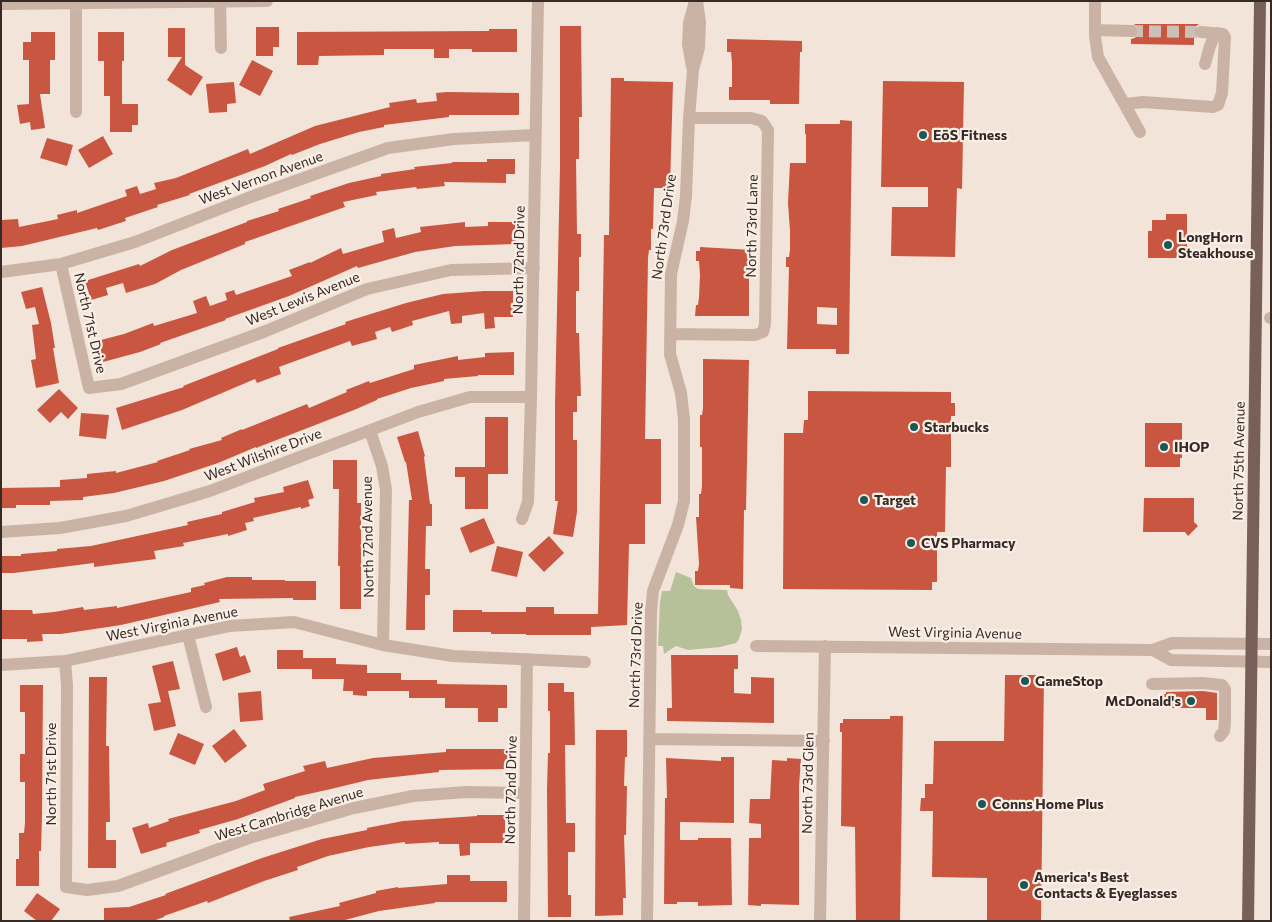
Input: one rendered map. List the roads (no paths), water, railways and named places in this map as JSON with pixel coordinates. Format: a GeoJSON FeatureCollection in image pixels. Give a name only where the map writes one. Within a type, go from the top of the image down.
{"type":"FeatureCollection","features":[{"type":"Feature","properties":{"kind":"main road","name":"North 75th Avenue"},"geometry":{"type":"LineString","coordinates":[[1248,921],[1260,1]]}},
{"type":"Feature","properties":{"kind":"street"},"geometry":{"type":"LineString","coordinates":[[1,4],[267,1]]}},
{"type":"Feature","properties":{"kind":"street","name":"North 72nd Drive"},"geometry":{"type":"LineString","coordinates":[[522,519],[528,502],[538,1]]}},
{"type":"Feature","properties":{"kind":"street","name":"North 73rd Drive"},"geometry":{"type":"LineString","coordinates":[[647,921],[651,611],[653,591],[678,525],[684,501],[684,419],[681,394],[670,354],[671,274],[683,221],[686,196],[693,70],[699,48],[700,22],[696,1]]}},
{"type":"Feature","properties":{"kind":"street"},"geometry":{"type":"LineString","coordinates":[[1095,1],[1095,30],[1098,57],[1140,132]]}},
{"type":"Feature","properties":{"kind":"street"},"geometry":{"type":"LineString","coordinates":[[220,2],[221,48]]}},
{"type":"Feature","properties":{"kind":"street"},"geometry":{"type":"LineString","coordinates":[[76,3],[76,112]]}},
{"type":"Feature","properties":{"kind":"street"},"geometry":{"type":"LineString","coordinates":[[1095,30],[1131,31]]}},
{"type":"Feature","properties":{"kind":"street"},"geometry":{"type":"LineString","coordinates":[[1126,104],[1143,102],[1218,106],[1222,93],[1225,37],[1223,34],[1201,32]]}},
{"type":"Feature","properties":{"kind":"street"},"geometry":{"type":"LineString","coordinates":[[1205,64],[1210,46],[1218,33]]}},
{"type":"Feature","properties":{"kind":"street","name":"North 73rd Lane"},"geometry":{"type":"LineString","coordinates":[[670,334],[755,335],[763,332],[766,324],[768,130],[762,122],[751,118],[689,118]]}},
{"type":"Feature","properties":{"kind":"street","name":"West Vernon Avenue"},"geometry":{"type":"LineString","coordinates":[[1,272],[61,264],[135,242],[248,198],[388,148],[454,139],[535,135]]}},
{"type":"Feature","properties":{"kind":"street","name":"North 71st Drive"},"geometry":{"type":"LineString","coordinates":[[61,264],[89,388]]}},
{"type":"Feature","properties":{"kind":"street","name":"West Lewis Avenue"},"geometry":{"type":"LineString","coordinates":[[89,388],[121,384],[266,331],[367,289],[451,270],[534,268]]}},
{"type":"Feature","properties":{"kind":"street","name":"West Wilshire Drive"},"geometry":{"type":"LineString","coordinates":[[1,532],[60,528],[126,516],[210,491],[418,412],[470,397],[531,397]]}},
{"type":"Feature","properties":{"kind":"street","name":"North 72nd Avenue"},"geometry":{"type":"LineString","coordinates":[[370,431],[382,466],[386,490],[383,645]]}},
{"type":"Feature","properties":{"kind":"street","name":"West Virginia Avenue"},"geometry":{"type":"LineString","coordinates":[[1,665],[65,661],[230,626],[294,622],[383,645],[452,656],[585,662]]}},
{"type":"Feature","properties":{"kind":"street"},"geometry":{"type":"LineString","coordinates":[[188,635],[206,707]]}},
{"type":"Feature","properties":{"kind":"street","name":"West Virginia Avenue"},"geometry":{"type":"LineString","coordinates":[[756,646],[1153,650],[1172,643],[1271,644]]}},
{"type":"Feature","properties":{"kind":"street","name":"North 73rd Glen"},"geometry":{"type":"LineString","coordinates":[[820,921],[825,646]]}},
{"type":"Feature","properties":{"kind":"street","name":"West Virginia Avenue"},"geometry":{"type":"LineString","coordinates":[[1153,650],[1171,660],[1271,662]]}},
{"type":"Feature","properties":{"kind":"street","name":"North 72nd Drive"},"geometry":{"type":"LineString","coordinates":[[524,921],[527,660]]}},
{"type":"Feature","properties":{"kind":"street","name":"North 71st Drive"},"geometry":{"type":"LineString","coordinates":[[65,661],[66,887]]}},
{"type":"Feature","properties":{"kind":"street"},"geometry":{"type":"LineString","coordinates":[[1152,684],[1222,685],[1225,689],[1225,722],[1224,731],[1220,736]]}},
{"type":"Feature","properties":{"kind":"street"},"geometry":{"type":"LineString","coordinates":[[649,739],[824,741]]}},
{"type":"Feature","properties":{"kind":"street","name":"West Cambridge Avenue"},"geometry":{"type":"LineString","coordinates":[[66,887],[87,890],[118,886],[250,838],[354,808],[413,796],[466,792],[526,793]]}},
{"type":"Feature","properties":{"kind":"tunnel"},"geometry":{"type":"LineString","coordinates":[[1131,31],[1201,32]]}},
{"type":"Feature","properties":{"kind":"place","name":"EōS Fitness"},"geometry":{"type":"Point","coordinates":[923,135]}},
{"type":"Feature","properties":{"kind":"place","name":"LongHorn Steakhouse"},"geometry":{"type":"Point","coordinates":[1168,245]}},
{"type":"Feature","properties":{"kind":"place","name":"Starbucks"},"geometry":{"type":"Point","coordinates":[914,427]}},
{"type":"Feature","properties":{"kind":"place","name":"IHOP"},"geometry":{"type":"Point","coordinates":[1164,447]}},
{"type":"Feature","properties":{"kind":"place","name":"Target"},"geometry":{"type":"Point","coordinates":[864,500]}},
{"type":"Feature","properties":{"kind":"place","name":"CVS Pharmacy"},"geometry":{"type":"Point","coordinates":[911,543]}},
{"type":"Feature","properties":{"kind":"place","name":"GameStop"},"geometry":{"type":"Point","coordinates":[1025,681]}},
{"type":"Feature","properties":{"kind":"place","name":"McDonald's"},"geometry":{"type":"Point","coordinates":[1191,701]}},
{"type":"Feature","properties":{"kind":"place","name":"Conns Home Plus"},"geometry":{"type":"Point","coordinates":[982,804]}},
{"type":"Feature","properties":{"kind":"place","name":"America's Best Contacts & Eyeglasses"},"geometry":{"type":"Point","coordinates":[1024,885]}}]}
